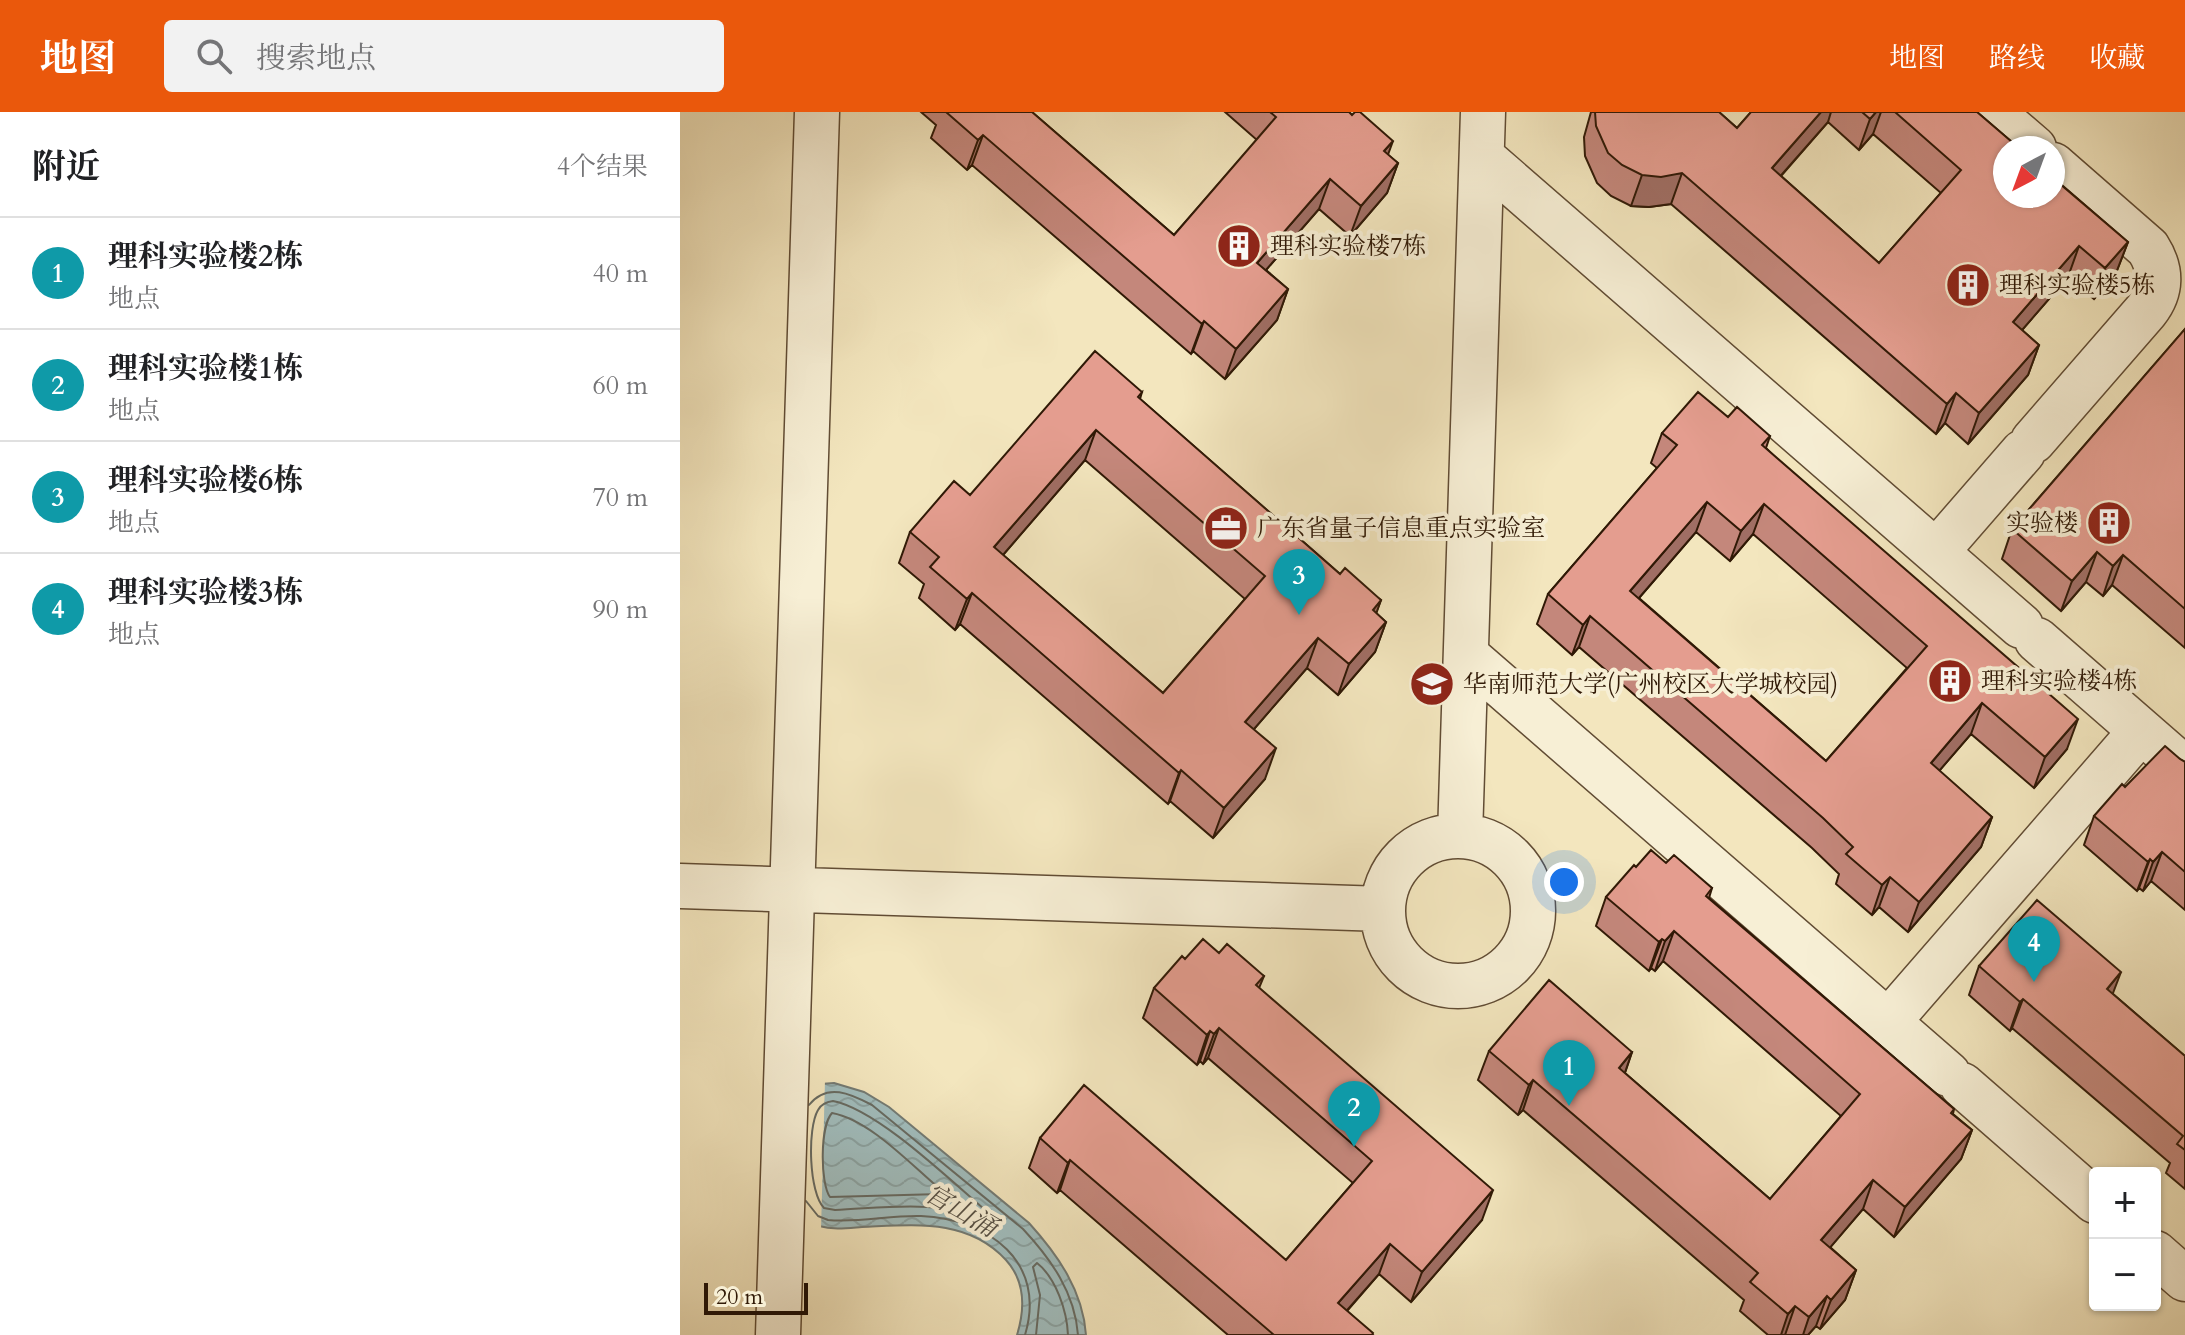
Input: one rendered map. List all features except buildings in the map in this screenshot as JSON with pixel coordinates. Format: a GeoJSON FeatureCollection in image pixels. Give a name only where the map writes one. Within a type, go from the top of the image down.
{"type":"FeatureCollection","features":[{"type":"Feature","properties":{"kind":"lane"},"geometry":{"type":"LineString","coordinates":[[778,1335],[817,112]]}},
{"type":"Feature","properties":{"kind":"lane"},"geometry":{"type":"LineString","coordinates":[[1460,836],[1483,112]]}},
{"type":"Feature","properties":{"kind":"lane"},"geometry":{"type":"LineString","coordinates":[[1992,112],[2020,136]]}},
{"type":"Feature","properties":{"kind":"lane"},"geometry":{"type":"LineString","coordinates":[[1482,157],[2185,769]]}},
{"type":"Feature","properties":{"kind":"lane"},"geometry":{"type":"LineString","coordinates":[[1936,552],[2146,311],[2156,295],[2159,286],[2157,264],[2148,248],[2065,175]]}},
{"type":"Feature","properties":{"kind":"lane"},"geometry":{"type":"LineString","coordinates":[[1466,655],[2089,1196]]}},
{"type":"Feature","properties":{"kind":"lane"},"geometry":{"type":"LineString","coordinates":[[1888,1022],[2141,731]]}},
{"type":"Feature","properties":{"kind":"lane"},"geometry":{"type":"LineString","coordinates":[[1460,836],[1480,839],[1500,848],[1515,862],[1530,889],[1533,920],[1528,940],[1503,973],[1484,983],[1443,985],[1423,978],[1406,966],[1393,949],[1385,930],[1383,909],[1386,890],[1406,856],[1440,838],[1460,836]]}},
{"type":"Feature","properties":{"kind":"lane"},"geometry":{"type":"LineString","coordinates":[[680,886],[1383,909]]}},
{"type":"Feature","properties":{"kind":"lane"},"geometry":{"type":"LineString","coordinates":[[2161,1258],[2185,1279]]}},
{"type":"Feature","properties":{"kind":"water","name":"官山涌"},"geometry":{"type":"Polygon","coordinates":[[[834,1083],[864,1092],[889,1107],[1029,1223],[1067,1274],[1080,1303],[1086,1335],[1017,1335],[1022,1296],[1017,1277],[1006,1260],[991,1246],[974,1237],[920,1225],[819,1226],[821,1084],[834,1083]]]}},
{"type":"Feature","properties":{"kind":"pier"},"geometry":{"type":"Polygon","coordinates":[[[820,1080],[825,1080],[821,1230],[802,1217],[804,1092],[820,1080]]]}},
{"type":"Feature","properties":{"kind":"place","name":"理科实验楼7栋"},"geometry":{"type":"Point","coordinates":[1239,246]}},
{"type":"Feature","properties":{"kind":"place","name":"理科实验楼5栋"},"geometry":{"type":"Point","coordinates":[1968,285]}},
{"type":"Feature","properties":{"kind":"place","name":"实验楼"},"geometry":{"type":"Point","coordinates":[2109,523]}},
{"type":"Feature","properties":{"kind":"place","name":"广东省量子信息重点实验室"},"geometry":{"type":"Point","coordinates":[1226,528]}},
{"type":"Feature","properties":{"kind":"place","name":"理科实验楼6栋"},"geometry":{"type":"Point","coordinates":[1299,615]}},
{"type":"Feature","properties":{"kind":"place","name":"理科实验楼4栋"},"geometry":{"type":"Point","coordinates":[1950,681]}},
{"type":"Feature","properties":{"kind":"place","name":"华南师范大学(广州校区大学城校园)"},"geometry":{"type":"Point","coordinates":[1432,684]}},
{"type":"Feature","properties":{"kind":"place","name":"理科实验楼3栋"},"geometry":{"type":"Point","coordinates":[2034,982]}},
{"type":"Feature","properties":{"kind":"place","name":"理科实验楼2栋"},"geometry":{"type":"Point","coordinates":[1569,1106]}},
{"type":"Feature","properties":{"kind":"place","name":"理科实验楼1栋"},"geometry":{"type":"Point","coordinates":[1354,1147]}}]}
